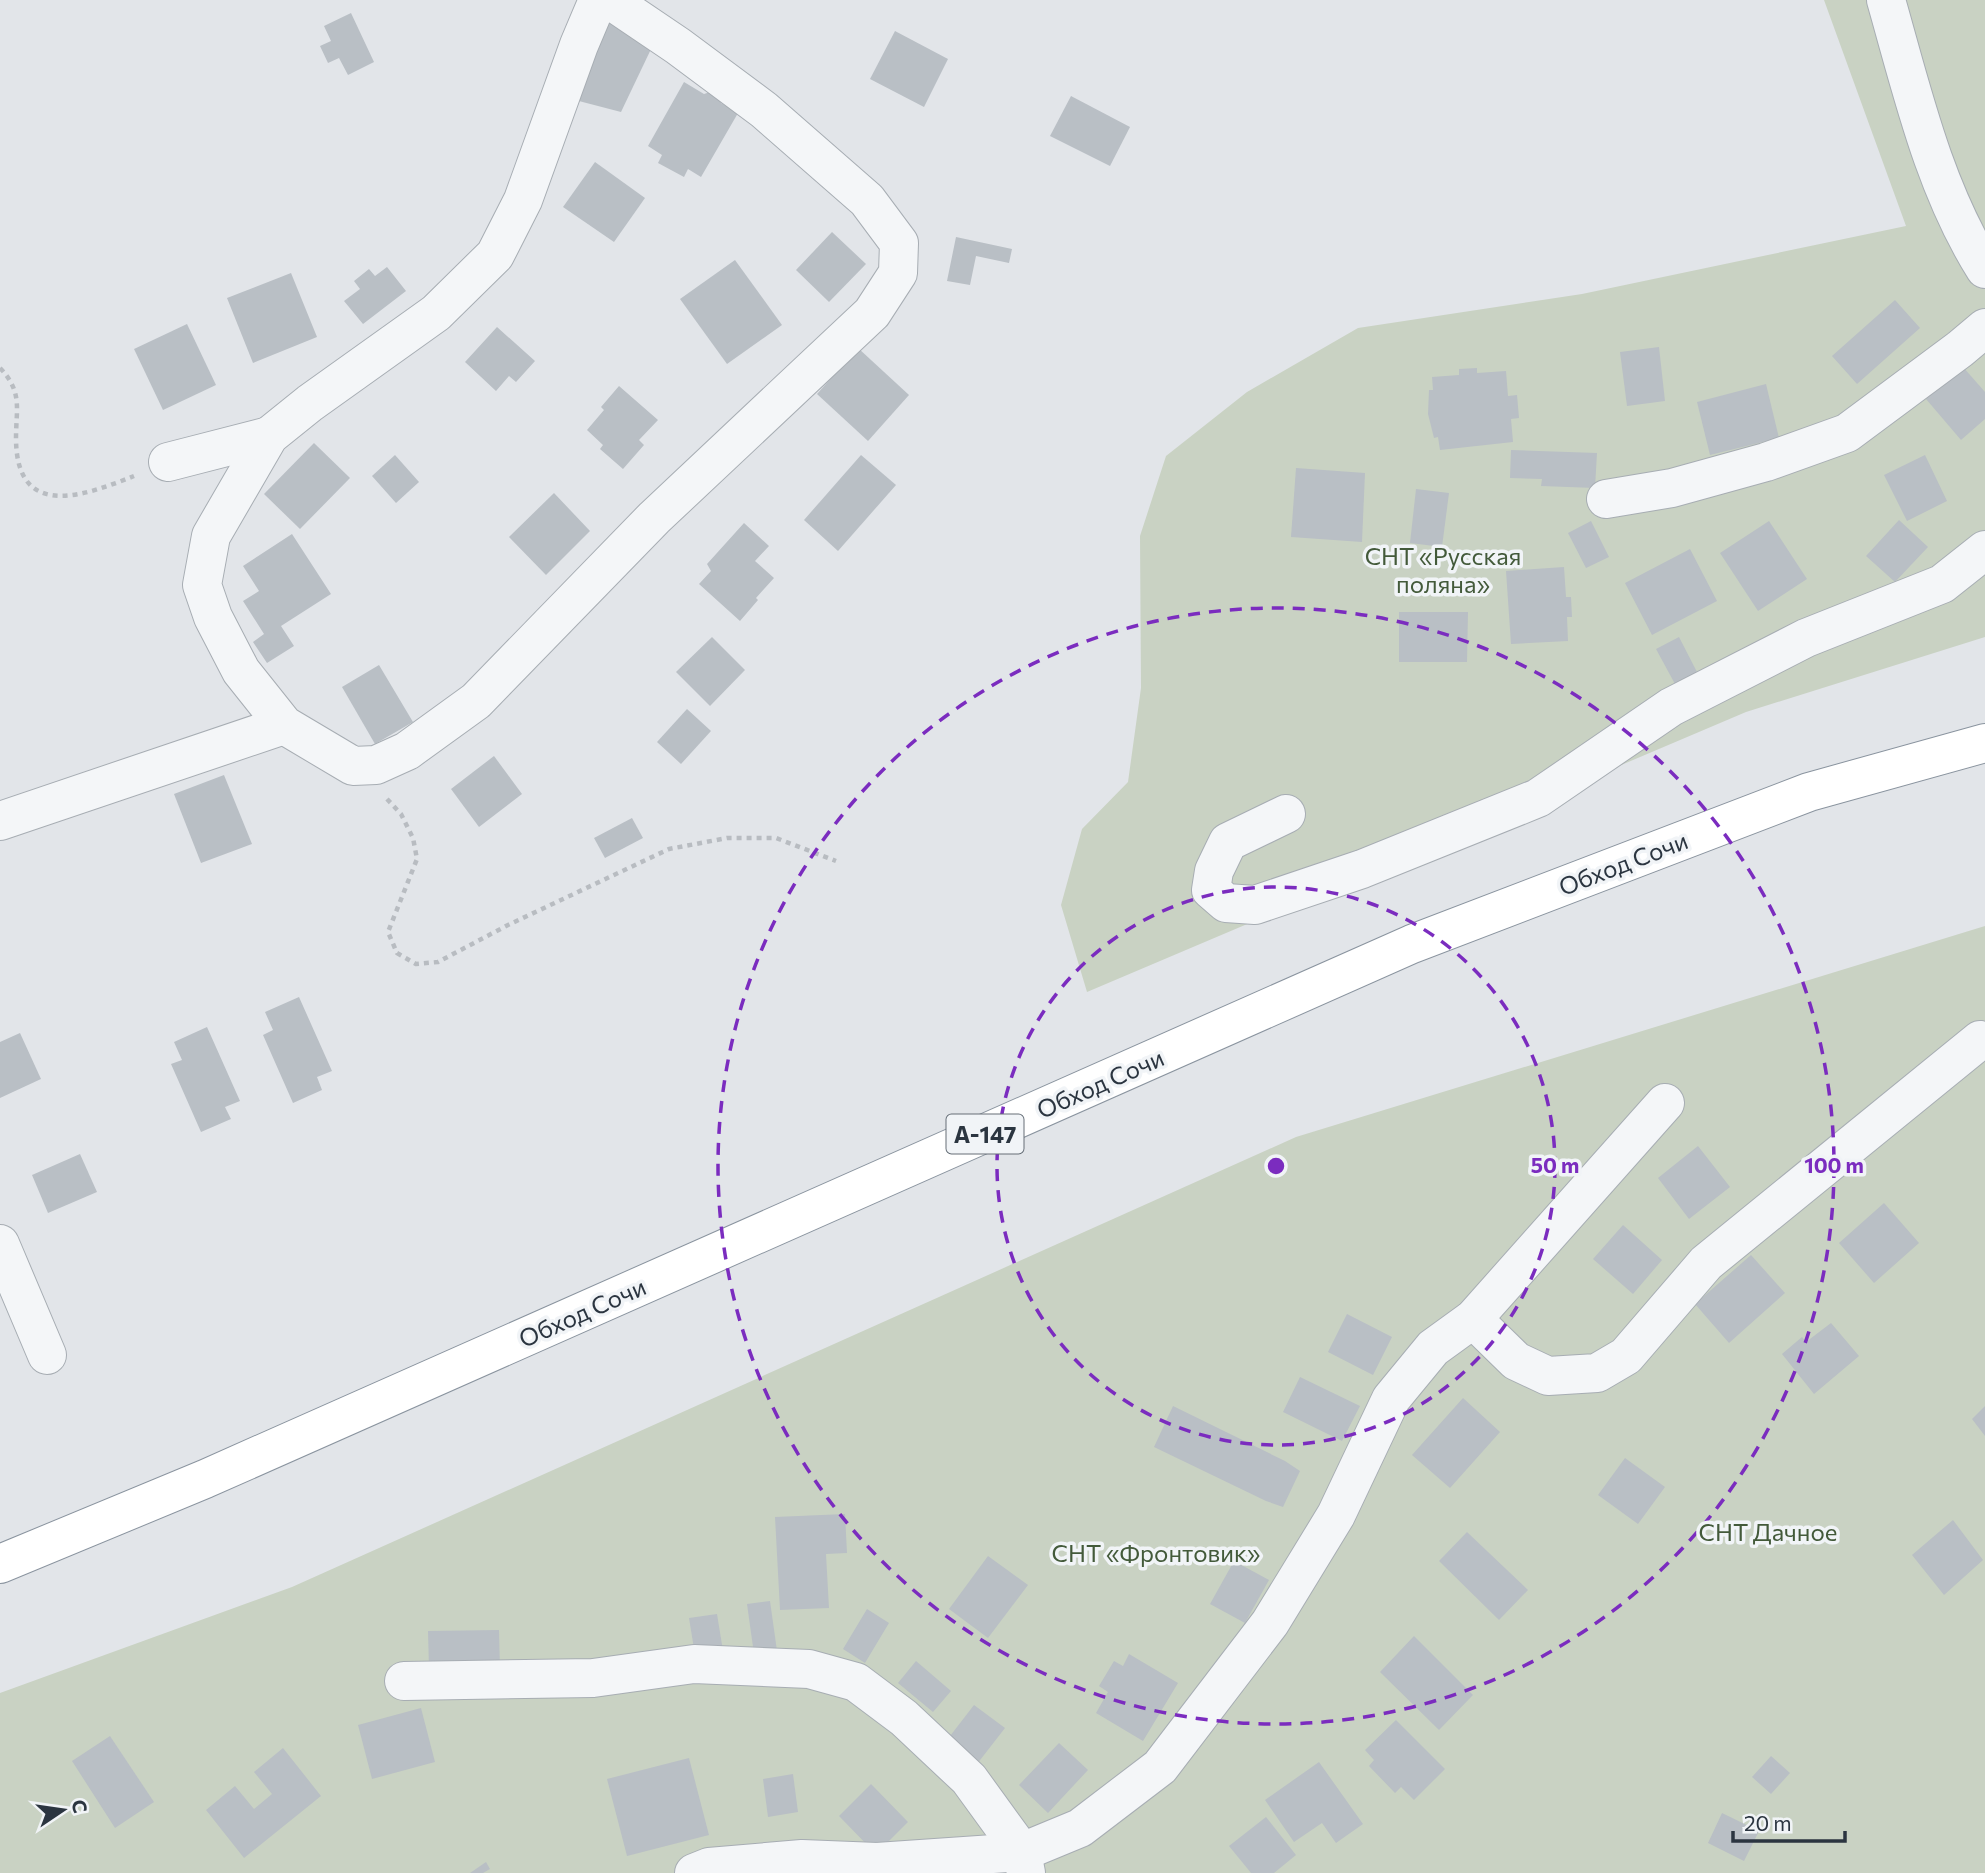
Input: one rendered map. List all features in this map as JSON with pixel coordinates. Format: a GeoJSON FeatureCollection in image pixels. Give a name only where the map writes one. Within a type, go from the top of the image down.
{"type":"FeatureCollection","features":[{"type":"Feature","properties":{"kind":"highway","name":"Обход Сочи"},"geometry":{"type":"LineString","coordinates":[[0,1564],[205,1479],[1412,944],[1809,792],[1985,743]]}},
{"type":"Feature","properties":{"kind":"street"},"geometry":{"type":"LineString","coordinates":[[598,0],[523,200],[495,254],[436,313],[310,403],[269,436],[211,536],[202,585],[214,617],[241,671],[284,725],[353,766],[376,765],[407,751],[476,701],[654,518],[872,313],[898,273],[899,243],[867,200],[764,110],[610,0]]}},
{"type":"Feature","properties":{"kind":"street"},"geometry":{"type":"LineString","coordinates":[[1886,0],[1946,194],[1971,247],[1985,269]]}},
{"type":"Feature","properties":{"kind":"street"},"geometry":{"type":"LineString","coordinates":[[1606,499],[1672,488],[1766,463],[1846,433],[1985,328]]}},
{"type":"Feature","properties":{"kind":"street"},"geometry":{"type":"LineString","coordinates":[[167,462],[269,436]]}},
{"type":"Feature","properties":{"kind":"street"},"geometry":{"type":"LineString","coordinates":[[1286,814],[1228,842],[1214,871],[1211,890],[1226,903],[1255,905],[1362,869],[1538,798],[1671,708],[1806,638],[1942,584],[1985,550]]}},
{"type":"Feature","properties":{"kind":"street"},"geometry":{"type":"LineString","coordinates":[[0,821],[284,725]]}},
{"type":"Feature","properties":{"kind":"street"},"geometry":{"type":"LineString","coordinates":[[1473,1319],[1516,1361],[1548,1376],[1597,1373],[1626,1356],[1706,1263],[1980,1040]]}},
{"type":"Feature","properties":{"kind":"street"},"geometry":{"type":"LineString","coordinates":[[694,1873],[709,1867],[802,1859],[1024,1862],[1080,1828],[1160,1767],[1270,1623],[1336,1515],[1391,1399],[1433,1348],[1473,1319],[1665,1103]]}},
{"type":"Feature","properties":{"kind":"street"},"geometry":{"type":"LineString","coordinates":[[0,1244],[47,1355]]}},
{"type":"Feature","properties":{"kind":"street"},"geometry":{"type":"LineString","coordinates":[[404,1681],[593,1678],[694,1664],[809,1670],[856,1682],[904,1718],[969,1779],[1024,1862]]}},
{"type":"Feature","properties":{"kind":"path"},"geometry":{"type":"LineString","coordinates":[[0,368],[7,375],[19,403],[16,439],[19,470],[33,490],[55,497],[94,492],[167,462]]}},
{"type":"Feature","properties":{"kind":"path"},"geometry":{"type":"LineString","coordinates":[[353,766],[401,814],[413,838],[417,859],[388,932],[397,953],[416,964],[438,962],[508,925],[669,849],[727,838],[776,838],[836,861]]}},
{"type":"Feature","properties":{"kind":"green space","name":"СНТ «Русская поляна»"},"geometry":{"type":"Polygon","coordinates":[[[1824,0],[1985,0],[1985,637],[1746,712],[1087,992],[1061,905],[1082,829],[1128,782],[1141,688],[1140,536],[1166,456],[1247,392],[1358,328],[1582,294],[1906,226],[1824,0]]]}},
{"type":"Feature","properties":{"kind":"green space","name":"СНТ «Фронтовик»"},"geometry":{"type":"Polygon","coordinates":[[[1985,926],[1985,1873],[0,1873],[0,1693],[292,1587],[1296,1137],[1985,926]]]}},
{"type":"Feature","properties":{"kind":"building"},"geometry":{"type":"Polygon","coordinates":[[[351,13],[374,62],[348,75],[339,58],[328,63],[320,46],[331,41],[324,26],[351,13]]]}},
{"type":"Feature","properties":{"kind":"building"},"geometry":{"type":"Polygon","coordinates":[[[611,19],[652,47],[621,112],[575,100],[611,19]]]}},
{"type":"Feature","properties":{"kind":"building"},"geometry":{"type":"Polygon","coordinates":[[[895,31],[948,59],[924,107],[870,79],[895,31]]]}},
{"type":"Feature","properties":{"kind":"building"},"geometry":{"type":"Polygon","coordinates":[[[684,82],[704,94],[713,91],[720,95],[721,103],[738,113],[701,177],[688,169],[684,177],[658,163],[662,155],[648,146],[684,82]]]}},
{"type":"Feature","properties":{"kind":"building"},"geometry":{"type":"Polygon","coordinates":[[[1071,96],[1130,127],[1110,166],[1050,136],[1071,96]]]}},
{"type":"Feature","properties":{"kind":"building"},"geometry":{"type":"Polygon","coordinates":[[[595,162],[645,198],[614,242],[563,207],[595,162]]]}},
{"type":"Feature","properties":{"kind":"building"},"geometry":{"type":"Polygon","coordinates":[[[832,232],[866,264],[829,302],[796,270],[832,232]]]}},
{"type":"Feature","properties":{"kind":"building"},"geometry":{"type":"Polygon","coordinates":[[[956,237],[1012,249],[1009,263],[976,256],[970,285],[947,281],[956,237]]]}},
{"type":"Feature","properties":{"kind":"building"},"geometry":{"type":"Polygon","coordinates":[[[735,260],[782,325],[727,364],[680,299],[735,260]]]}},
{"type":"Feature","properties":{"kind":"building"},"geometry":{"type":"Polygon","coordinates":[[[387,267],[406,291],[363,324],[344,301],[360,289],[354,281],[369,269],[375,276],[387,267]]]}},
{"type":"Feature","properties":{"kind":"building"},"geometry":{"type":"Polygon","coordinates":[[[291,273],[317,337],[253,363],[227,298],[291,273]]]}},
{"type":"Feature","properties":{"kind":"building"},"geometry":{"type":"Polygon","coordinates":[[[1895,300],[1920,328],[1857,384],[1832,356],[1895,300]]]}},
{"type":"Feature","properties":{"kind":"building"},"geometry":{"type":"Polygon","coordinates":[[[187,324],[216,385],[163,410],[134,349],[187,324]]]}},
{"type":"Feature","properties":{"kind":"building"},"geometry":{"type":"Polygon","coordinates":[[[497,327],[535,361],[516,382],[509,376],[496,391],[465,362],[497,327]]]}},
{"type":"Feature","properties":{"kind":"building"},"geometry":{"type":"Polygon","coordinates":[[[1659,347],[1665,401],[1627,406],[1620,352],[1659,347]]]}},
{"type":"Feature","properties":{"kind":"building"},"geometry":{"type":"Polygon","coordinates":[[[858,348],[909,395],[868,441],[817,394],[858,348]]]}},
{"type":"Feature","properties":{"kind":"building"},"geometry":{"type":"Polygon","coordinates":[[[1963,367],[1985,392],[1985,419],[1961,440],[1926,399],[1963,367]]]}},
{"type":"Feature","properties":{"kind":"building"},"geometry":{"type":"Polygon","coordinates":[[[1477,368],[1477,373],[1506,371],[1508,396],[1517,395],[1519,418],[1511,419],[1513,442],[1440,450],[1438,437],[1434,438],[1428,414],[1429,390],[1433,390],[1432,377],[1459,375],[1459,369],[1477,368]]]}},
{"type":"Feature","properties":{"kind":"building"},"geometry":{"type":"Polygon","coordinates":[[[1766,384],[1779,438],[1710,455],[1697,402],[1766,384]]]}},
{"type":"Feature","properties":{"kind":"building"},"geometry":{"type":"Polygon","coordinates":[[[619,386],[658,420],[639,440],[644,445],[623,469],[600,449],[603,445],[587,430],[604,410],[601,407],[619,386]]]}},
{"type":"Feature","properties":{"kind":"building"},"geometry":{"type":"Polygon","coordinates":[[[314,443],[350,478],[300,529],[264,494],[314,443]]]}},
{"type":"Feature","properties":{"kind":"building"},"geometry":{"type":"Polygon","coordinates":[[[1511,450],[1597,453],[1595,488],[1541,486],[1542,479],[1510,478],[1511,450]]]}},
{"type":"Feature","properties":{"kind":"building"},"geometry":{"type":"Polygon","coordinates":[[[395,455],[419,482],[396,503],[372,476],[395,455]]]}},
{"type":"Feature","properties":{"kind":"building"},"geometry":{"type":"Polygon","coordinates":[[[861,455],[896,485],[838,551],[804,520],[861,455]]]}},
{"type":"Feature","properties":{"kind":"building"},"geometry":{"type":"Polygon","coordinates":[[[1925,455],[1947,501],[1907,521],[1884,475],[1925,455]]]}},
{"type":"Feature","properties":{"kind":"building"},"geometry":{"type":"Polygon","coordinates":[[[1296,468],[1365,473],[1362,542],[1291,537],[1296,468]]]}},
{"type":"Feature","properties":{"kind":"building"},"geometry":{"type":"Polygon","coordinates":[[[1416,489],[1449,493],[1442,547],[1410,543],[1416,489]]]}},
{"type":"Feature","properties":{"kind":"building"},"geometry":{"type":"Polygon","coordinates":[[[554,493],[590,531],[546,575],[509,537],[554,493]]]}},
{"type":"Feature","properties":{"kind":"building"},"geometry":{"type":"Polygon","coordinates":[[[1899,520],[1928,547],[1895,582],[1866,556],[1899,520]]]}},
{"type":"Feature","properties":{"kind":"building"},"geometry":{"type":"Polygon","coordinates":[[[1591,521],[1609,557],[1586,568],[1568,533],[1591,521]]]}},
{"type":"Feature","properties":{"kind":"building"},"geometry":{"type":"Polygon","coordinates":[[[1769,521],[1807,579],[1758,611],[1720,553],[1769,521]]]}},
{"type":"Feature","properties":{"kind":"building"},"geometry":{"type":"Polygon","coordinates":[[[744,523],[769,546],[755,561],[774,578],[740,621],[699,584],[711,571],[707,564],[744,523]]]}},
{"type":"Feature","properties":{"kind":"building"},"geometry":{"type":"Polygon","coordinates":[[[292,534],[331,594],[281,626],[294,646],[267,663],[253,642],[264,634],[243,601],[259,591],[243,566],[292,534]]]}},
{"type":"Feature","properties":{"kind":"building"},"geometry":{"type":"Polygon","coordinates":[[[1690,549],[1717,601],[1652,635],[1625,583],[1690,549]]]}},
{"type":"Feature","properties":{"kind":"building"},"geometry":{"type":"Polygon","coordinates":[[[1564,567],[1566,597],[1571,597],[1572,617],[1567,617],[1568,641],[1511,644],[1506,571],[1564,567]]]}},
{"type":"Feature","properties":{"kind":"building"},"geometry":{"type":"Polygon","coordinates":[[[1399,612],[1468,612],[1467,662],[1399,662],[1399,612]]]}},
{"type":"Feature","properties":{"kind":"building"},"geometry":{"type":"Polygon","coordinates":[[[712,637],[745,670],[710,706],[676,672],[712,637]]]}},
{"type":"Feature","properties":{"kind":"building"},"geometry":{"type":"Polygon","coordinates":[[[1679,637],[1697,672],[1675,684],[1656,649],[1679,637]]]}},
{"type":"Feature","properties":{"kind":"building"},"geometry":{"type":"Polygon","coordinates":[[[379,665],[413,722],[375,744],[342,687],[379,665]]]}},
{"type":"Feature","properties":{"kind":"building"},"geometry":{"type":"Polygon","coordinates":[[[687,709],[711,731],[681,764],[657,742],[687,709]]]}},
{"type":"Feature","properties":{"kind":"building"},"geometry":{"type":"Polygon","coordinates":[[[494,756],[522,794],[479,827],[451,789],[494,756]]]}},
{"type":"Feature","properties":{"kind":"building"},"geometry":{"type":"Polygon","coordinates":[[[224,775],[252,844],[201,863],[174,794],[224,775]]]}},
{"type":"Feature","properties":{"kind":"building"},"geometry":{"type":"Polygon","coordinates":[[[632,818],[643,838],[605,858],[594,838],[632,818]]]}},
{"type":"Feature","properties":{"kind":"building"},"geometry":{"type":"Polygon","coordinates":[[[299,997],[332,1071],[317,1077],[322,1090],[293,1103],[263,1035],[273,1030],[265,1012],[299,997]]]}},
{"type":"Feature","properties":{"kind":"building"},"geometry":{"type":"Polygon","coordinates":[[[207,1027],[240,1101],[225,1107],[231,1119],[201,1132],[171,1064],[182,1060],[174,1042],[207,1027]]]}},
{"type":"Feature","properties":{"kind":"building"},"geometry":{"type":"Polygon","coordinates":[[[20,1033],[41,1079],[0,1098],[0,1042],[20,1033]]]}},
{"type":"Feature","properties":{"kind":"building"},"geometry":{"type":"Polygon","coordinates":[[[1698,1146],[1730,1187],[1689,1219],[1658,1178],[1698,1146]]]}},
{"type":"Feature","properties":{"kind":"building"},"geometry":{"type":"Polygon","coordinates":[[[80,1154],[97,1192],[48,1213],[32,1175],[80,1154]]]}},
{"type":"Feature","properties":{"kind":"building"},"geometry":{"type":"Polygon","coordinates":[[[1884,1203],[1919,1243],[1874,1283],[1839,1243],[1884,1203]]]}},
{"type":"Feature","properties":{"kind":"building"},"geometry":{"type":"Polygon","coordinates":[[[1623,1225],[1662,1260],[1633,1294],[1593,1259],[1623,1225]]]}},
{"type":"Feature","properties":{"kind":"building"},"geometry":{"type":"Polygon","coordinates":[[[1751,1255],[1785,1293],[1729,1343],[1695,1304],[1751,1255]]]}},
{"type":"Feature","properties":{"kind":"building"},"geometry":{"type":"Polygon","coordinates":[[[1347,1314],[1392,1337],[1373,1375],[1328,1352],[1347,1314]]]}},
{"type":"Feature","properties":{"kind":"building"},"geometry":{"type":"Polygon","coordinates":[[[1831,1323],[1859,1356],[1814,1394],[1782,1354],[1802,1337],[1806,1342],[1831,1323]]]}},
{"type":"Feature","properties":{"kind":"building"},"geometry":{"type":"Polygon","coordinates":[[[1300,1377],[1360,1406],[1342,1441],[1283,1412],[1300,1377]]]}},
{"type":"Feature","properties":{"kind":"building"},"geometry":{"type":"Polygon","coordinates":[[[1463,1398],[1500,1432],[1450,1488],[1412,1455],[1463,1398]]]}},
{"type":"Feature","properties":{"kind":"building"},"geometry":{"type":"Polygon","coordinates":[[[1173,1406],[1300,1471],[1283,1507],[1154,1447],[1173,1406]]]}},
{"type":"Feature","properties":{"kind":"building"},"geometry":{"type":"Polygon","coordinates":[[[1985,1406],[1985,1436],[1972,1419],[1985,1406]]]}},
{"type":"Feature","properties":{"kind":"building"},"geometry":{"type":"Polygon","coordinates":[[[1625,1458],[1665,1487],[1638,1524],[1598,1495],[1625,1458]]]}},
{"type":"Feature","properties":{"kind":"building"},"geometry":{"type":"Polygon","coordinates":[[[845,1514],[847,1553],[826,1554],[829,1608],[780,1610],[775,1517],[845,1514]]]}},
{"type":"Feature","properties":{"kind":"building"},"geometry":{"type":"Polygon","coordinates":[[[1953,1520],[1983,1560],[1944,1595],[1912,1555],[1953,1520]]]}},
{"type":"Feature","properties":{"kind":"building"},"geometry":{"type":"Polygon","coordinates":[[[1467,1532],[1528,1590],[1499,1620],[1439,1561],[1467,1532]]]}},
{"type":"Feature","properties":{"kind":"building"},"geometry":{"type":"Polygon","coordinates":[[[988,1556],[1028,1585],[988,1638],[949,1609],[988,1556]]]}},
{"type":"Feature","properties":{"kind":"building"},"geometry":{"type":"Polygon","coordinates":[[[1234,1561],[1269,1580],[1245,1623],[1210,1604],[1234,1561]]]}},
{"type":"Feature","properties":{"kind":"building"},"geometry":{"type":"Polygon","coordinates":[[[770,1601],[777,1651],[754,1654],[747,1604],[770,1601]]]}},
{"type":"Feature","properties":{"kind":"building"},"geometry":{"type":"Polygon","coordinates":[[[867,1609],[889,1623],[865,1663],[843,1649],[867,1609]]]}},
{"type":"Feature","properties":{"kind":"building"},"geometry":{"type":"Polygon","coordinates":[[[717,1614],[724,1657],[696,1661],[689,1618],[717,1614]]]}},
{"type":"Feature","properties":{"kind":"building"},"geometry":{"type":"Polygon","coordinates":[[[499,1630],[500,1669],[429,1669],[428,1631],[499,1630]]]}},
{"type":"Feature","properties":{"kind":"building"},"geometry":{"type":"Polygon","coordinates":[[[1414,1636],[1473,1695],[1439,1730],[1380,1672],[1414,1636]]]}},
{"type":"Feature","properties":{"kind":"building"},"geometry":{"type":"Polygon","coordinates":[[[1129,1654],[1178,1683],[1143,1741],[1096,1713],[1108,1692],[1099,1686],[1114,1661],[1123,1666],[1129,1654]]]}},
{"type":"Feature","properties":{"kind":"building"},"geometry":{"type":"Polygon","coordinates":[[[916,1661],[951,1691],[933,1712],[898,1683],[916,1661]]]}},
{"type":"Feature","properties":{"kind":"building"},"geometry":{"type":"Polygon","coordinates":[[[974,1705],[1005,1728],[977,1764],[947,1740],[974,1705]]]}},
{"type":"Feature","properties":{"kind":"building"},"geometry":{"type":"Polygon","coordinates":[[[421,1708],[435,1762],[372,1779],[358,1725],[421,1708]]]}},
{"type":"Feature","properties":{"kind":"building"},"geometry":{"type":"Polygon","coordinates":[[[1396,1720],[1445,1769],[1414,1800],[1401,1787],[1395,1793],[1369,1766],[1374,1760],[1365,1750],[1396,1720]]]}},
{"type":"Feature","properties":{"kind":"building"},"geometry":{"type":"Polygon","coordinates":[[[110,1736],[154,1802],[115,1828],[72,1761],[110,1736]]]}},
{"type":"Feature","properties":{"kind":"building"},"geometry":{"type":"Polygon","coordinates":[[[1059,1743],[1088,1770],[1048,1813],[1019,1785],[1059,1743]]]}},
{"type":"Feature","properties":{"kind":"building"},"geometry":{"type":"Polygon","coordinates":[[[283,1748],[321,1796],[244,1858],[206,1810],[235,1786],[254,1809],[272,1794],[254,1772],[283,1748]]]}},
{"type":"Feature","properties":{"kind":"building"},"geometry":{"type":"Polygon","coordinates":[[[1771,1756],[1790,1773],[1771,1794],[1752,1777],[1771,1756]]]}},
{"type":"Feature","properties":{"kind":"building"},"geometry":{"type":"Polygon","coordinates":[[[689,1758],[709,1835],[627,1856],[607,1779],[689,1758]]]}},
{"type":"Feature","properties":{"kind":"building"},"geometry":{"type":"Polygon","coordinates":[[[1319,1762],[1363,1824],[1336,1843],[1322,1823],[1294,1842],[1265,1800],[1319,1762]]]}},
{"type":"Feature","properties":{"kind":"building"},"geometry":{"type":"Polygon","coordinates":[[[793,1774],[798,1812],[768,1817],[763,1779],[793,1774]]]}},
{"type":"Feature","properties":{"kind":"building"},"geometry":{"type":"Polygon","coordinates":[[[871,1784],[908,1822],[876,1854],[839,1816],[871,1784]]]}},
{"type":"Feature","properties":{"kind":"building"},"geometry":{"type":"Polygon","coordinates":[[[1722,1813],[1759,1831],[1744,1861],[1708,1843],[1722,1813]]]}},
{"type":"Feature","properties":{"kind":"building"},"geometry":{"type":"Polygon","coordinates":[[[1266,1817],[1296,1855],[1274,1873],[1251,1873],[1229,1846],[1266,1817]]]}},
{"type":"Feature","properties":{"kind":"building"},"geometry":{"type":"Polygon","coordinates":[[[486,1862],[490,1869],[483,1873],[470,1873],[486,1862]]]}},
{"type":"Feature","properties":{"kind":"park label","name":"СНТ Дачное"},"geometry":{"type":"Point","coordinates":[1768,1531]}}]}
